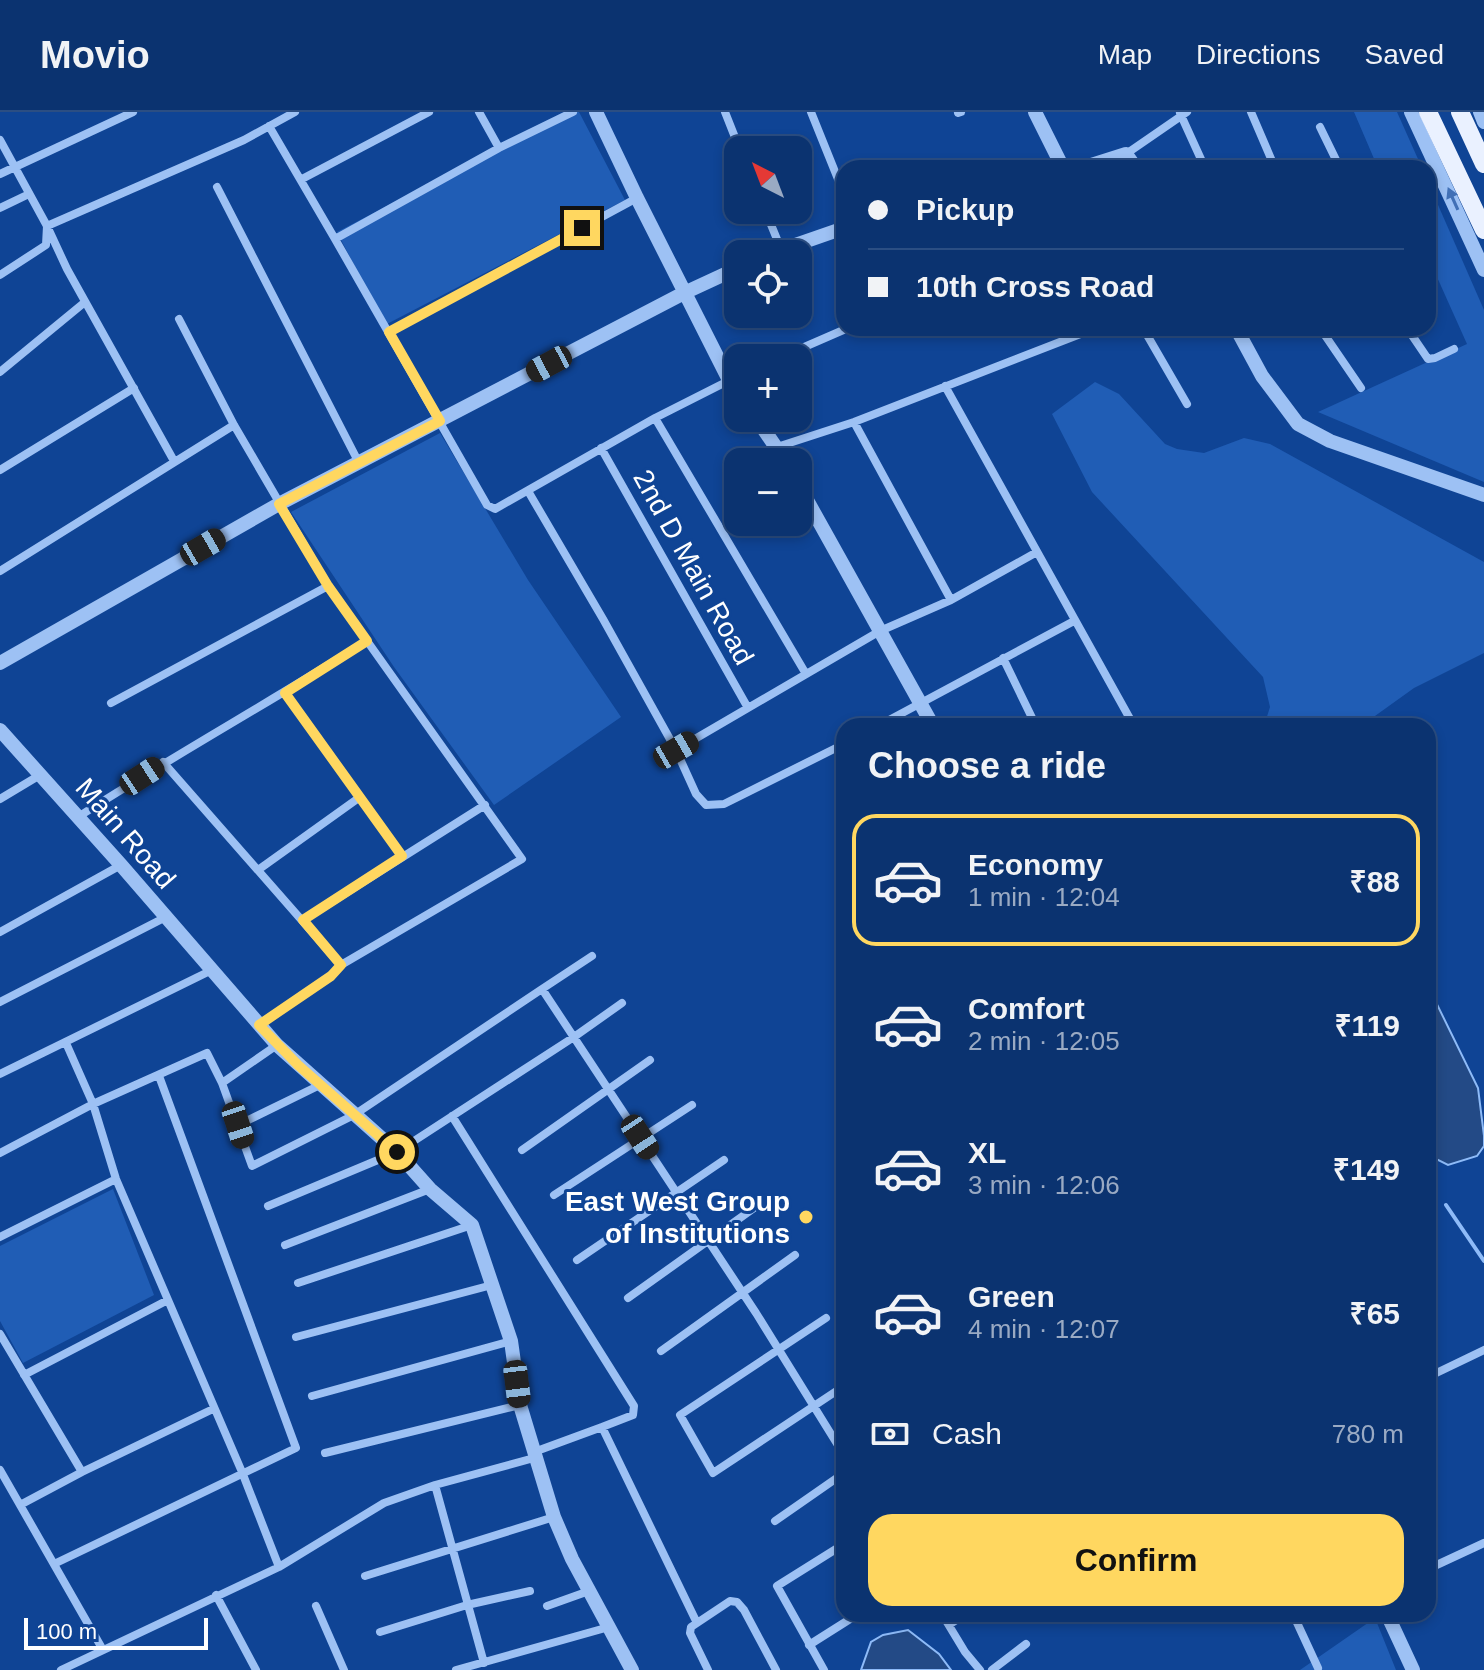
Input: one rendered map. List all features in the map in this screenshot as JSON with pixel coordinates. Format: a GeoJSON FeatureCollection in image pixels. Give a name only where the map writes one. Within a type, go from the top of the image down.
{"type":"FeatureCollection","features":[{"type":"Feature","properties":{"kind":"main road"},"geometry":{"type":"LineString","coordinates":[[1428,112],[1484,230]]}},
{"type":"Feature","properties":{"kind":"main road"},"geometry":{"type":"LineString","coordinates":[[1460,112],[1484,164]]}},
{"type":"Feature","properties":{"kind":"street"},"geometry":{"type":"LineString","coordinates":[[0,174],[133,112]]}},
{"type":"Feature","properties":{"kind":"street"},"geometry":{"type":"LineString","coordinates":[[47,226],[295,112]]}},
{"type":"Feature","properties":{"kind":"street"},"geometry":{"type":"LineString","coordinates":[[302,179],[429,112]]}},
{"type":"Feature","properties":{"kind":"street"},"geometry":{"type":"LineString","coordinates":[[479,112],[499,148]]}},
{"type":"Feature","properties":{"kind":"street"},"geometry":{"type":"LineString","coordinates":[[335,239],[499,148],[573,112]]}},
{"type":"Feature","properties":{"kind":"street"},"geometry":{"type":"LineString","coordinates":[[596,112],[684,293],[724,362]]}},
{"type":"Feature","properties":{"kind":"street"},"geometry":{"type":"LineString","coordinates":[[725,112],[734,136]]}},
{"type":"Feature","properties":{"kind":"street"},"geometry":{"type":"LineString","coordinates":[[811,112],[836,174]]}},
{"type":"Feature","properties":{"kind":"street"},"geometry":{"type":"LineString","coordinates":[[1035,112],[1059,160]]}},
{"type":"Feature","properties":{"kind":"street"},"geometry":{"type":"LineString","coordinates":[[1251,112],[1272,160]]}},
{"type":"Feature","properties":{"kind":"street"},"geometry":{"type":"LineString","coordinates":[[1411,112],[1433,160]]}},
{"type":"Feature","properties":{"kind":"street"},"geometry":{"type":"LineString","coordinates":[[1480,112],[1484,122]]}},
{"type":"Feature","properties":{"kind":"street"},"geometry":{"type":"LineString","coordinates":[[1107,160],[1126,154],[1182,113],[1202,160]]}},
{"type":"Feature","properties":{"kind":"street"},"geometry":{"type":"LineString","coordinates":[[269,126],[487,505],[495,509],[724,383]]}},
{"type":"Feature","properties":{"kind":"street"},"geometry":{"type":"LineString","coordinates":[[1320,127],[1336,160]]}},
{"type":"Feature","properties":{"kind":"street"},"geometry":{"type":"LineString","coordinates":[[0,140],[85,302],[174,461]]}},
{"type":"Feature","properties":{"kind":"street"},"geometry":{"type":"LineString","coordinates":[[1126,154],[1130,160]]}},
{"type":"Feature","properties":{"kind":"street"},"geometry":{"type":"LineString","coordinates":[[1436,166],[1484,270]]}},
{"type":"Feature","properties":{"kind":"street"},"geometry":{"type":"LineString","coordinates":[[217,187],[359,463]]}},
{"type":"Feature","properties":{"kind":"street"},"geometry":{"type":"LineString","coordinates":[[0,208],[29,194]]}},
{"type":"Feature","properties":{"kind":"street"},"geometry":{"type":"LineString","coordinates":[[389,332],[637,198]]}},
{"type":"Feature","properties":{"kind":"street"},"geometry":{"type":"LineString","coordinates":[[0,275],[46,245],[47,226]]}},
{"type":"Feature","properties":{"kind":"street"},"geometry":{"type":"LineString","coordinates":[[808,240],[836,231]]}},
{"type":"Feature","properties":{"kind":"street"},"geometry":{"type":"LineString","coordinates":[[0,663],[279,504],[724,274]]}},
{"type":"Feature","properties":{"kind":"street"},"geometry":{"type":"LineString","coordinates":[[0,372],[85,302]]}},
{"type":"Feature","properties":{"kind":"street"},"geometry":{"type":"LineString","coordinates":[[179,319],[234,425],[328,586],[522,859],[341,965],[331,976],[259,1025]]}},
{"type":"Feature","properties":{"kind":"street"},"geometry":{"type":"LineString","coordinates":[[811,344],[836,333]]}},
{"type":"Feature","properties":{"kind":"street"},"geometry":{"type":"LineString","coordinates":[[766,432],[777,447],[854,422],[1075,336]]}},
{"type":"Feature","properties":{"kind":"street"},"geometry":{"type":"LineString","coordinates":[[1148,336],[1187,404]]}},
{"type":"Feature","properties":{"kind":"street"},"geometry":{"type":"LineString","coordinates":[[1240,336],[1262,376],[1298,424],[1330,441],[1484,495]]}},
{"type":"Feature","properties":{"kind":"street"},"geometry":{"type":"LineString","coordinates":[[1325,336],[1361,388]]}},
{"type":"Feature","properties":{"kind":"street"},"geometry":{"type":"LineString","coordinates":[[1412,336],[1428,359],[1454,349]]}},
{"type":"Feature","properties":{"kind":"street"},"geometry":{"type":"LineString","coordinates":[[945,386],[1129,718]]}},
{"type":"Feature","properties":{"kind":"street"},"geometry":{"type":"LineString","coordinates":[[0,470],[134,388]]}},
{"type":"Feature","properties":{"kind":"street"},"geometry":{"type":"LineString","coordinates":[[655,418],[806,674]]}},
{"type":"Feature","properties":{"kind":"street"},"geometry":{"type":"LineString","coordinates":[[854,422],[951,600]]}},
{"type":"Feature","properties":{"kind":"street"},"geometry":{"type":"LineString","coordinates":[[0,571],[234,425]]}},
{"type":"Feature","properties":{"kind":"street","name":"2nd D Main Road"},"geometry":{"type":"LineString","coordinates":[[601,448],[748,708]]}},
{"type":"Feature","properties":{"kind":"street"},"geometry":{"type":"LineString","coordinates":[[528,491],[676,750],[696,794],[706,805],[724,804],[836,748]]}},
{"type":"Feature","properties":{"kind":"street"},"geometry":{"type":"LineString","coordinates":[[812,509],[929,718]]}},
{"type":"Feature","properties":{"kind":"street"},"geometry":{"type":"LineString","coordinates":[[676,750],[880,631],[951,600],[1037,552]]}},
{"type":"Feature","properties":{"kind":"street"},"geometry":{"type":"LineString","coordinates":[[111,703],[328,586]]}},
{"type":"Feature","properties":{"kind":"street"},"geometry":{"type":"LineString","coordinates":[[894,718],[1074,621]]}},
{"type":"Feature","properties":{"kind":"street"},"geometry":{"type":"LineString","coordinates":[[78,817],[163,762],[285,693],[367,641]]}},
{"type":"Feature","properties":{"kind":"street"},"geometry":{"type":"LineString","coordinates":[[1003,658],[1032,718]]}},
{"type":"Feature","properties":{"kind":"street"},"geometry":{"type":"LineString","coordinates":[[285,693],[402,856]]}},
{"type":"Feature","properties":{"kind":"street","name":"Main Road"},"geometry":{"type":"LineString","coordinates":[[3,738],[121,865],[277,1045],[397,1152],[430,1189],[472,1225]]}},
{"type":"Feature","properties":{"kind":"street"},"geometry":{"type":"LineString","coordinates":[[163,762],[341,965]]}},
{"type":"Feature","properties":{"kind":"street"},"geometry":{"type":"LineString","coordinates":[[0,799],[40,775]]}},
{"type":"Feature","properties":{"kind":"street"},"geometry":{"type":"LineString","coordinates":[[258,870],[360,797]]}},
{"type":"Feature","properties":{"kind":"street"},"geometry":{"type":"LineString","coordinates":[[303,920],[485,805]]}},
{"type":"Feature","properties":{"kind":"street"},"geometry":{"type":"LineString","coordinates":[[0,932],[121,865]]}},
{"type":"Feature","properties":{"kind":"street"},"geometry":{"type":"LineString","coordinates":[[0,1002],[164,918]]}},
{"type":"Feature","properties":{"kind":"street"},"geometry":{"type":"LineString","coordinates":[[0,1153],[93,1104],[207,1053],[222,1083],[252,1166],[354,1115],[592,956]]}},
{"type":"Feature","properties":{"kind":"street"},"geometry":{"type":"LineString","coordinates":[[0,1074],[210,971]]}},
{"type":"Feature","properties":{"kind":"street"},"geometry":{"type":"LineString","coordinates":[[542,989],[742,1291],[836,1442]]}},
{"type":"Feature","properties":{"kind":"street"},"geometry":{"type":"LineString","coordinates":[[268,1206],[397,1152],[622,1003]]}},
{"type":"Feature","properties":{"kind":"street"},"geometry":{"type":"LineString","coordinates":[[66,1043],[93,1104],[116,1179],[242,1472],[279,1567]]}},
{"type":"Feature","properties":{"kind":"street"},"geometry":{"type":"LineString","coordinates":[[222,1083],[277,1045]]}},
{"type":"Feature","properties":{"kind":"street"},"geometry":{"type":"LineString","coordinates":[[522,1150],[650,1060]]}},
{"type":"Feature","properties":{"kind":"street"},"geometry":{"type":"LineString","coordinates":[[54,1564],[296,1448],[159,1076]]}},
{"type":"Feature","properties":{"kind":"street"},"geometry":{"type":"LineString","coordinates":[[238,1125],[320,1085]]}},
{"type":"Feature","properties":{"kind":"street"},"geometry":{"type":"LineString","coordinates":[[554,1195],[692,1105]]}},
{"type":"Feature","properties":{"kind":"street"},"geometry":{"type":"LineString","coordinates":[[61,1670],[279,1567],[370,1509],[435,1485],[534,1455],[633,1415],[634,1406],[452,1116]]}},
{"type":"Feature","properties":{"kind":"street"},"geometry":{"type":"LineString","coordinates":[[577,1260],[724,1160]]}},
{"type":"Feature","properties":{"kind":"street"},"geometry":{"type":"LineString","coordinates":[[0,1237],[116,1179]]}},
{"type":"Feature","properties":{"kind":"street"},"geometry":{"type":"LineString","coordinates":[[285,1245],[430,1189]]}},
{"type":"Feature","properties":{"kind":"street"},"geometry":{"type":"LineString","coordinates":[[628,1298],[761,1203]]}},
{"type":"Feature","properties":{"kind":"street"},"geometry":{"type":"LineString","coordinates":[[298,1283],[472,1225],[511,1341],[520,1405],[554,1517],[630,1669]]}},
{"type":"Feature","properties":{"kind":"street"},"geometry":{"type":"LineString","coordinates":[[661,1351],[795,1255]]}},
{"type":"Feature","properties":{"kind":"street"},"geometry":{"type":"LineString","coordinates":[[296,1337],[492,1285]]}},
{"type":"Feature","properties":{"kind":"street"},"geometry":{"type":"LineString","coordinates":[[24,1375],[166,1301]]}},
{"type":"Feature","properties":{"kind":"street"},"geometry":{"type":"LineString","coordinates":[[826,1318],[680,1415],[713,1473],[836,1392]]}},
{"type":"Feature","properties":{"kind":"street"},"geometry":{"type":"LineString","coordinates":[[0,1334],[82,1472]]}},
{"type":"Feature","properties":{"kind":"street"},"geometry":{"type":"LineString","coordinates":[[312,1396],[511,1341]]}},
{"type":"Feature","properties":{"kind":"street"},"geometry":{"type":"LineString","coordinates":[[1436,1373],[1484,1350]]}},
{"type":"Feature","properties":{"kind":"street"},"geometry":{"type":"LineString","coordinates":[[325,1453],[520,1405]]}},
{"type":"Feature","properties":{"kind":"street"},"geometry":{"type":"LineString","coordinates":[[20,1505],[213,1409]]}},
{"type":"Feature","properties":{"kind":"street"},"geometry":{"type":"LineString","coordinates":[[602,1427],[696,1621]]}},
{"type":"Feature","properties":{"kind":"street"},"geometry":{"type":"LineString","coordinates":[[0,1470],[103,1650]]}},
{"type":"Feature","properties":{"kind":"street"},"geometry":{"type":"LineString","coordinates":[[775,1521],[836,1479]]}},
{"type":"Feature","properties":{"kind":"street"},"geometry":{"type":"LineString","coordinates":[[435,1485],[484,1663]]}},
{"type":"Feature","properties":{"kind":"street"},"geometry":{"type":"LineString","coordinates":[[365,1576],[554,1517]]}},
{"type":"Feature","properties":{"kind":"street"},"geometry":{"type":"LineString","coordinates":[[1436,1565],[1484,1543]]}},
{"type":"Feature","properties":{"kind":"street"},"geometry":{"type":"LineString","coordinates":[[824,1670],[777,1586],[836,1549]]}},
{"type":"Feature","properties":{"kind":"street"},"geometry":{"type":"LineString","coordinates":[[380,1632],[467,1605],[530,1591]]}},
{"type":"Feature","properties":{"kind":"street"},"geometry":{"type":"LineString","coordinates":[[547,1606],[589,1591]]}},
{"type":"Feature","properties":{"kind":"street"},"geometry":{"type":"LineString","coordinates":[[216,1595],[255,1668],[244,1670]]}},
{"type":"Feature","properties":{"kind":"street"},"geometry":{"type":"LineString","coordinates":[[708,1670],[690,1633],[696,1621],[730,1601],[737,1602],[744,1610],[776,1670]]}},
{"type":"Feature","properties":{"kind":"street"},"geometry":{"type":"LineString","coordinates":[[316,1606],[344,1670]]}},
{"type":"Feature","properties":{"kind":"street"},"geometry":{"type":"LineString","coordinates":[[809,1645],[845,1622]]}},
{"type":"Feature","properties":{"kind":"street"},"geometry":{"type":"LineString","coordinates":[[947,1622],[980,1670]]}},
{"type":"Feature","properties":{"kind":"street"},"geometry":{"type":"LineString","coordinates":[[949,1625],[953,1622]]}},
{"type":"Feature","properties":{"kind":"street"},"geometry":{"type":"LineString","coordinates":[[1297,1622],[1318,1668]]}},
{"type":"Feature","properties":{"kind":"street"},"geometry":{"type":"LineString","coordinates":[[1391,1622],[1413,1670]]}},
{"type":"Feature","properties":{"kind":"street"},"geometry":{"type":"LineString","coordinates":[[456,1670],[609,1627]]}},
{"type":"Feature","properties":{"kind":"street"},"geometry":{"type":"LineString","coordinates":[[992,1670],[1026,1644]]}},
{"type":"Feature","properties":{"kind":"shaded area"},"geometry":{"type":"Polygon","coordinates":[[[567,112],[579,112],[625,200],[385,325],[337,232],[567,112]]]}},
{"type":"Feature","properties":{"kind":"shaded area"},"geometry":{"type":"Polygon","coordinates":[[[1354,112],[1397,112],[1418,160],[1375,160],[1354,112]]]}},
{"type":"Feature","properties":{"kind":"shaded area"},"geometry":{"type":"Polygon","coordinates":[[[1436,200],[1484,310],[1484,482],[1318,412],[1467,344],[1436,275],[1436,200]]]}},
{"type":"Feature","properties":{"kind":"shaded area"},"geometry":{"type":"Polygon","coordinates":[[[1095,382],[1119,394],[1165,444],[1204,453],[1244,438],[1270,444],[1484,562],[1484,653],[1414,688],[1372,718],[1267,718],[1270,707],[1263,677],[1092,492],[1052,414],[1095,382]]]}},
{"type":"Feature","properties":{"kind":"shaded area"},"geometry":{"type":"Polygon","coordinates":[[[440,433],[528,580],[621,717],[494,805],[394,667],[291,512],[440,433]]]}},
{"type":"Feature","properties":{"kind":"shaded area"},"geometry":{"type":"Polygon","coordinates":[[[1436,1002],[1478,1088],[1484,1136],[1484,1146],[1477,1156],[1448,1165],[1436,1159],[1436,1002]]]}},
{"type":"Feature","properties":{"kind":"shaded area"},"geometry":{"type":"Polygon","coordinates":[[[113,1189],[154,1295],[23,1363],[0,1321],[0,1246],[113,1189]]]}},
{"type":"Feature","properties":{"kind":"shaded area"},"geometry":{"type":"Polygon","coordinates":[[[1369,1622],[1377,1622],[1396,1670],[1300,1670],[1369,1622]]]}},
{"type":"Feature","properties":{"kind":"shaded area"},"geometry":{"type":"Polygon","coordinates":[[[908,1630],[939,1654],[951,1670],[861,1670],[871,1642],[883,1635],[908,1630]]]}},
{"type":"Feature","properties":{"kind":"waterway"},"geometry":{"type":"LineString","coordinates":[[1446,1205],[1484,1261]]}},
{"type":"Feature","properties":{"kind":"place","name":"East West Group of Institutions"},"geometry":{"type":"Point","coordinates":[806,1217]}},
{"type":"Feature","properties":{"kind":"route"},"geometry":{"type":"LineString","coordinates":[[397,1152],[298,1065],[259,1025],[331,976],[341,965],[303,920],[402,856],[285,693],[367,641],[328,586],[279,504],[440,421],[389,332],[582,228]]}}]}
